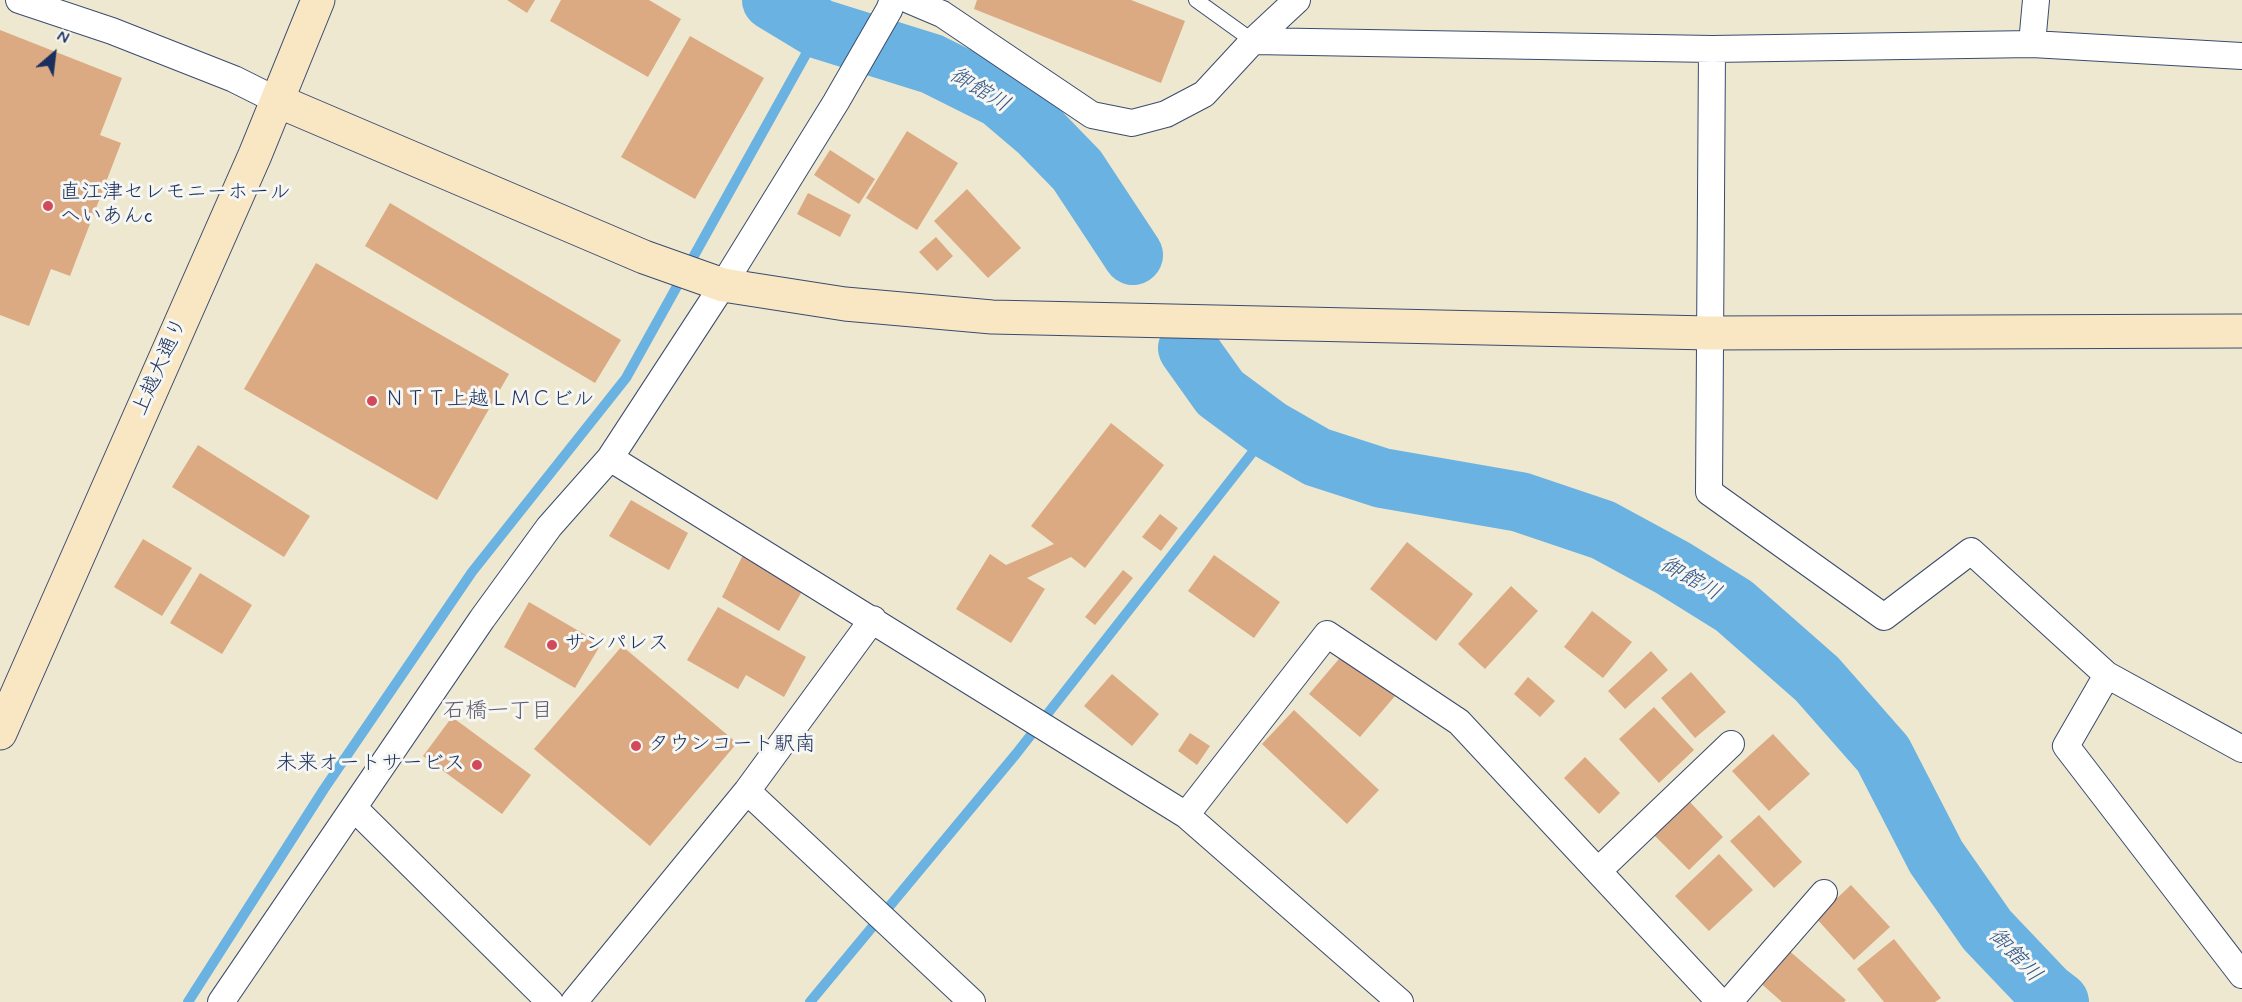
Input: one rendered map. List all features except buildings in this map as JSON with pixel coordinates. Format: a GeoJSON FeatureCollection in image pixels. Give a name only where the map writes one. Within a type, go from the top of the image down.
{"type":"FeatureCollection","features":[{"type":"Feature","properties":{"kind":"street"},"geometry":{"type":"LineString","coordinates":[[19,0],[112,31],[234,79],[278,101],[644,257],[723,285],[845,304],[992,317],[1709,333],[2242,331]]}},
{"type":"Feature","properties":{"kind":"street","name":"上越大通り"},"geometry":{"type":"LineString","coordinates":[[0,733],[278,101],[318,0]]}},
{"type":"Feature","properties":{"kind":"street"},"geometry":{"type":"LineString","coordinates":[[221,1002],[482,619],[549,527],[610,458],[723,285],[897,4],[942,14],[1092,115],[1132,123],[1166,114],[1204,94],[1253,41],[1297,0]]}},
{"type":"Feature","properties":{"kind":"street"},"geometry":{"type":"LineString","coordinates":[[2032,44],[2036,0]]}},
{"type":"Feature","properties":{"kind":"street"},"geometry":{"type":"LineString","coordinates":[[1253,41],[1712,49],[2032,44],[2242,56]]}},
{"type":"Feature","properties":{"kind":"street"},"geometry":{"type":"LineString","coordinates":[[1712,49],[1709,492],[1884,617],[1971,551],[2107,675],[2242,749]]}},
{"type":"Feature","properties":{"kind":"street"},"geometry":{"type":"LineString","coordinates":[[610,458],[1186,815],[1389,999]]}},
{"type":"Feature","properties":{"kind":"street"},"geometry":{"type":"LineString","coordinates":[[574,1002],[747,791],[873,619]]}},
{"type":"Feature","properties":{"kind":"street"},"geometry":{"type":"LineString","coordinates":[[1186,815],[1327,634],[1459,722],[1720,1002]]}},
{"type":"Feature","properties":{"kind":"street"},"geometry":{"type":"LineString","coordinates":[[2107,675],[2066,746],[2242,975]]}},
{"type":"Feature","properties":{"kind":"street"},"geometry":{"type":"LineString","coordinates":[[1599,870],[1731,744]]}},
{"type":"Feature","properties":{"kind":"street"},"geometry":{"type":"LineString","coordinates":[[747,791],[972,1002]]}},
{"type":"Feature","properties":{"kind":"street"},"geometry":{"type":"LineString","coordinates":[[354,808],[550,1002]]}},
{"type":"Feature","properties":{"kind":"street"},"geometry":{"type":"LineString","coordinates":[[1729,1002],[1824,893]]}},
{"type":"Feature","properties":{"kind":"lane"},"geometry":{"type":"LineString","coordinates":[[1196,0],[1253,41]]}},
{"type":"Feature","properties":{"kind":"waterway","name":"御館川"},"geometry":{"type":"LineString","coordinates":[[772,0],[820,29],[932,64],[1000,98],[1040,132],[1077,170],[1133,255]]}},
{"type":"Feature","properties":{"kind":"waterway"},"geometry":{"type":"LineString","coordinates":[[188,1002],[324,789],[472,572],[626,378],[820,29]]}},
{"type":"Feature","properties":{"kind":"waterway","name":"御館川"},"geometry":{"type":"LineString","coordinates":[[1188,348],[1220,393],[1270,430],[1317,457],[1382,478],[1520,502],[1603,530],[1673,568],[1734,606],[1817,679],[1883,754],[1936,857],[1987,930],[2046,992],[2059,1002]]}},
{"type":"Feature","properties":{"kind":"waterway"},"geometry":{"type":"LineString","coordinates":[[810,1002],[1016,754],[1270,430]]}},
{"type":"Feature","properties":{"kind":"place","name":"直江津セレモニーホール へいあんc"},"geometry":{"type":"Point","coordinates":[48,206]}},
{"type":"Feature","properties":{"kind":"place","name":"ＮＴＴ上越ＬＭＣビル"},"geometry":{"type":"Point","coordinates":[372,401]}},
{"type":"Feature","properties":{"kind":"place","name":"サンパレス"},"geometry":{"type":"Point","coordinates":[552,645]}},
{"type":"Feature","properties":{"kind":"place","name":"タウンコート駅南"},"geometry":{"type":"Point","coordinates":[636,746]}},
{"type":"Feature","properties":{"kind":"place","name":"未来オートサービス"},"geometry":{"type":"Point","coordinates":[477,765]}},
{"type":"Feature","properties":{"kind":"district","name":"石橋一丁目"},"geometry":{"type":"Point","coordinates":[498,712]}}]}
